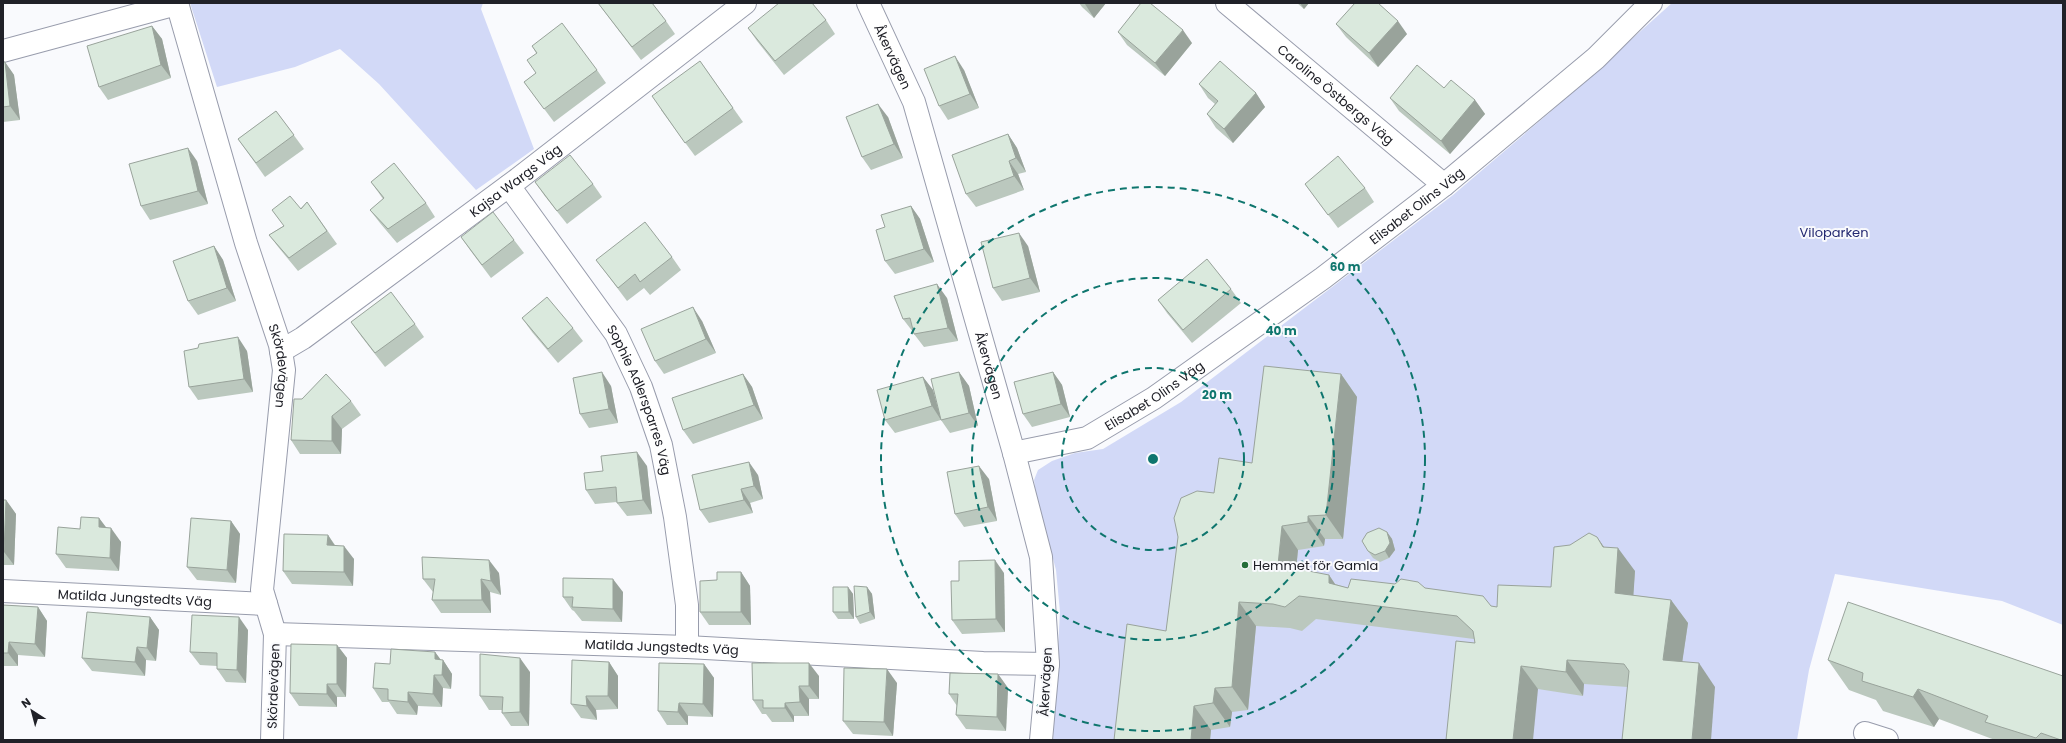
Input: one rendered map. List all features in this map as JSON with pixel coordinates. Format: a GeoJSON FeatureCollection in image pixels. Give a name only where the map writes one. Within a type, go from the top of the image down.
{"type":"FeatureCollection","features":[{"type":"Feature","properties":{"kind":"street"},"geometry":{"type":"LineString","coordinates":[[3,51],[177,3]]}},
{"type":"Feature","properties":{"kind":"street","name":"Skördevägen"},"geometry":{"type":"LineString","coordinates":[[177,3],[246,243],[281,351],[284,370],[262,590],[275,634],[272,740]]}},
{"type":"Feature","properties":{"kind":"street","name":"Kajsa Wargs Väg"},"geometry":{"type":"LineString","coordinates":[[281,351],[303,338],[509,186],[745,3]]}},
{"type":"Feature","properties":{"kind":"street","name":"Åkervägen"},"geometry":{"type":"LineString","coordinates":[[868,3],[914,102],[1014,453],[1041,557],[1048,664],[1041,740]]}},
{"type":"Feature","properties":{"kind":"street","name":"Caroline Östbergs Väg"},"geometry":{"type":"LineString","coordinates":[[1227,3],[1444,185]]}},
{"type":"Feature","properties":{"kind":"street","name":"Elisabet Olins Väg"},"geometry":{"type":"LineString","coordinates":[[1014,453],[1087,438],[1154,398],[1323,278],[1444,185],[1596,58],[1651,3]]}},
{"type":"Feature","properties":{"kind":"street","name":"Sophie Adlersparres Väg"},"geometry":{"type":"LineString","coordinates":[[509,186],[616,334],[641,387],[661,445],[675,517],[687,605],[687,647]]}},
{"type":"Feature","properties":{"kind":"street","name":"Matilda Jungstedts Väg"},"geometry":{"type":"LineString","coordinates":[[3,591],[266,604]]}},
{"type":"Feature","properties":{"kind":"street","name":"Matilda Jungstedts Väg"},"geometry":{"type":"LineString","coordinates":[[275,634],[687,647],[983,663],[1048,664]]}},
{"type":"Feature","properties":{"kind":"street"},"geometry":{"type":"LineString","coordinates":[[1866,733],[1887,740]]}},
{"type":"Feature","properties":{"kind":"green space"},"geometry":{"type":"Polygon","coordinates":[[[190,3],[483,3],[481,9],[534,149],[476,190],[379,84],[340,49],[295,67],[217,87],[190,3]]]}},
{"type":"Feature","properties":{"kind":"green space","name":"Viloparken"},"geometry":{"type":"Polygon","coordinates":[[[1672,3],[2063,3],[2063,625],[2002,601],[1835,574],[1809,670],[1797,740],[1053,740],[1060,612],[1056,570],[1036,495],[1034,480],[1038,470],[1052,461],[1075,453],[1103,449],[1181,402],[1453,195],[1549,113],[1672,3]]]}},
{"type":"Feature","properties":{"kind":"building"},"geometry":{"type":"Polygon","coordinates":[[[598,3],[652,3],[666,21],[632,47],[598,3]]]}},
{"type":"Feature","properties":{"kind":"building"},"geometry":{"type":"Polygon","coordinates":[[[779,3],[812,3],[826,20],[775,61],[748,28],[779,3]]]}},
{"type":"Feature","properties":{"kind":"building"},"geometry":{"type":"Polygon","coordinates":[[[1141,3],[1150,3],[1183,30],[1155,63],[1118,32],[1141,3]]]}},
{"type":"Feature","properties":{"kind":"building"},"geometry":{"type":"Polygon","coordinates":[[[1355,3],[1378,3],[1398,21],[1369,53],[1336,24],[1355,3]]]}},
{"type":"Feature","properties":{"kind":"building"},"geometry":{"type":"Polygon","coordinates":[[[562,23],[597,70],[544,109],[524,82],[536,73],[527,60],[537,53],[532,46],[562,23]]]}},
{"type":"Feature","properties":{"kind":"building"},"geometry":{"type":"Polygon","coordinates":[[[152,26],[161,65],[99,87],[87,46],[152,26]]]}},
{"type":"Feature","properties":{"kind":"building"},"geometry":{"type":"Polygon","coordinates":[[[955,56],[970,94],[939,106],[924,69],[955,56]]]}},
{"type":"Feature","properties":{"kind":"building"},"geometry":{"type":"Polygon","coordinates":[[[700,61],[733,108],[685,143],[652,96],[700,61]]]}},
{"type":"Feature","properties":{"kind":"building"},"geometry":{"type":"Polygon","coordinates":[[[1220,61],[1256,93],[1224,129],[1207,114],[1218,101],[1199,84],[1220,61]]]}},
{"type":"Feature","properties":{"kind":"building"},"geometry":{"type":"Polygon","coordinates":[[[3,62],[5,62],[10,106],[3,107],[3,62]]]}},
{"type":"Feature","properties":{"kind":"building"},"geometry":{"type":"Polygon","coordinates":[[[1417,65],[1444,88],[1451,80],[1475,100],[1441,141],[1390,98],[1417,65]]]}},
{"type":"Feature","properties":{"kind":"building"},"geometry":{"type":"Polygon","coordinates":[[[878,104],[894,144],[862,157],[846,117],[878,104]]]}},
{"type":"Feature","properties":{"kind":"building"},"geometry":{"type":"Polygon","coordinates":[[[276,111],[294,135],[256,163],[238,139],[276,111]]]}},
{"type":"Feature","properties":{"kind":"building"},"geometry":{"type":"Polygon","coordinates":[[[1008,134],[1016,158],[1009,161],[1014,176],[966,194],[952,155],[1008,134]]]}},
{"type":"Feature","properties":{"kind":"building"},"geometry":{"type":"Polygon","coordinates":[[[188,148],[198,191],[141,206],[129,164],[188,148]]]}},
{"type":"Feature","properties":{"kind":"building"},"geometry":{"type":"Polygon","coordinates":[[[570,155],[593,184],[557,211],[535,182],[570,155]]]}},
{"type":"Feature","properties":{"kind":"building"},"geometry":{"type":"Polygon","coordinates":[[[1338,156],[1365,188],[1328,215],[1305,184],[1338,156]]]}},
{"type":"Feature","properties":{"kind":"building"},"geometry":{"type":"Polygon","coordinates":[[[394,163],[426,203],[388,229],[370,210],[384,198],[371,182],[394,163]]]}},
{"type":"Feature","properties":{"kind":"building"},"geometry":{"type":"Polygon","coordinates":[[[290,196],[301,209],[307,202],[327,231],[289,258],[269,235],[284,226],[272,210],[290,196]]]}},
{"type":"Feature","properties":{"kind":"building"},"geometry":{"type":"Polygon","coordinates":[[[911,206],[924,249],[885,261],[876,230],[885,227],[881,215],[911,206]]]}},
{"type":"Feature","properties":{"kind":"building"},"geometry":{"type":"Polygon","coordinates":[[[493,212],[514,240],[482,265],[461,237],[493,212]]]}},
{"type":"Feature","properties":{"kind":"building"},"geometry":{"type":"Polygon","coordinates":[[[645,222],[672,257],[640,282],[635,274],[618,288],[596,260],[645,222]]]}},
{"type":"Feature","properties":{"kind":"building"},"geometry":{"type":"Polygon","coordinates":[[[1019,233],[1030,278],[993,288],[981,242],[1019,233]]]}},
{"type":"Feature","properties":{"kind":"building"},"geometry":{"type":"Polygon","coordinates":[[[214,246],[227,288],[188,301],[173,261],[214,246]]]}},
{"type":"Feature","properties":{"kind":"building"},"geometry":{"type":"Polygon","coordinates":[[[1207,259],[1231,289],[1183,330],[1158,300],[1207,259]]]}},
{"type":"Feature","properties":{"kind":"building"},"geometry":{"type":"Polygon","coordinates":[[[937,284],[948,328],[914,334],[910,318],[903,319],[894,296],[937,284]]]}},
{"type":"Feature","properties":{"kind":"building"},"geometry":{"type":"Polygon","coordinates":[[[391,292],[415,324],[375,353],[351,322],[391,292]]]}},
{"type":"Feature","properties":{"kind":"building"},"geometry":{"type":"Polygon","coordinates":[[[547,297],[573,328],[548,349],[522,318],[547,297]]]}},
{"type":"Feature","properties":{"kind":"building"},"geometry":{"type":"Polygon","coordinates":[[[693,307],[706,339],[655,361],[641,329],[693,307]]]}},
{"type":"Feature","properties":{"kind":"building"},"geometry":{"type":"Polygon","coordinates":[[[238,337],[244,379],[189,387],[184,351],[198,348],[199,344],[238,337]]]}},
{"type":"Feature","properties":{"kind":"building","name":"Hemmet för Gamla"},"geometry":{"type":"Polygon","coordinates":[[[1264,366],[1341,374],[1326,515],[1308,516],[1308,522],[1282,526],[1278,565],[1329,575],[1329,583],[1348,588],[1351,579],[1395,584],[1401,579],[1418,582],[1425,588],[1483,596],[1491,606],[1497,607],[1498,585],[1551,587],[1554,547],[1570,545],[1589,533],[1597,537],[1603,547],[1618,548],[1615,593],[1671,600],[1663,660],[1699,663],[1692,740],[1622,740],[1629,671],[1624,664],[1567,660],[1566,672],[1521,666],[1513,740],[1446,740],[1456,641],[1475,643],[1473,631],[1457,616],[1299,596],[1285,607],[1273,604],[1239,602],[1232,687],[1215,688],[1213,703],[1194,706],[1191,740],[1114,740],[1127,624],[1166,631],[1178,537],[1174,518],[1181,498],[1197,491],[1214,493],[1219,458],[1252,463],[1264,366]]]}},
{"type":"Feature","properties":{"kind":"building"},"geometry":{"type":"Polygon","coordinates":[[[602,372],[609,409],[580,414],[573,378],[602,372]]]}},
{"type":"Feature","properties":{"kind":"building"},"geometry":{"type":"Polygon","coordinates":[[[959,372],[969,413],[941,420],[931,379],[959,372]]]}},
{"type":"Feature","properties":{"kind":"building"},"geometry":{"type":"Polygon","coordinates":[[[1053,372],[1061,404],[1023,414],[1014,382],[1053,372]]]}},
{"type":"Feature","properties":{"kind":"building"},"geometry":{"type":"Polygon","coordinates":[[[326,374],[351,401],[332,416],[332,441],[291,440],[294,399],[302,399],[326,374]]]}},
{"type":"Feature","properties":{"kind":"building"},"geometry":{"type":"Polygon","coordinates":[[[743,374],[754,405],[683,430],[672,398],[743,374]]]}},
{"type":"Feature","properties":{"kind":"building"},"geometry":{"type":"Polygon","coordinates":[[[923,377],[932,406],[885,420],[877,390],[923,377]]]}},
{"type":"Feature","properties":{"kind":"building"},"geometry":{"type":"Polygon","coordinates":[[[637,452],[643,500],[617,503],[616,487],[586,490],[584,473],[603,471],[601,456],[637,452]]]}},
{"type":"Feature","properties":{"kind":"building"},"geometry":{"type":"Polygon","coordinates":[[[749,462],[754,486],[741,489],[744,500],[700,510],[692,475],[749,462]]]}},
{"type":"Feature","properties":{"kind":"building"},"geometry":{"type":"Polygon","coordinates":[[[979,466],[988,507],[955,514],[947,472],[979,466]]]}},
{"type":"Feature","properties":{"kind":"building"},"geometry":{"type":"Polygon","coordinates":[[[3,500],[6,500],[4,552],[3,552],[3,500]]]}},
{"type":"Feature","properties":{"kind":"building"},"geometry":{"type":"Polygon","coordinates":[[[81,517],[99,518],[99,527],[111,528],[110,558],[56,554],[58,527],[80,529],[81,517]]]}},
{"type":"Feature","properties":{"kind":"building"},"geometry":{"type":"Polygon","coordinates":[[[191,518],[231,521],[227,570],[187,567],[191,518]]]}},
{"type":"Feature","properties":{"kind":"building"},"geometry":{"type":"Polygon","coordinates":[[[1379,528],[1387,532],[1390,543],[1385,551],[1375,555],[1368,551],[1362,541],[1367,533],[1379,528]]]}},
{"type":"Feature","properties":{"kind":"building"},"geometry":{"type":"Polygon","coordinates":[[[284,534],[328,535],[327,545],[344,546],[344,572],[283,571],[284,534]]]}},
{"type":"Feature","properties":{"kind":"building"},"geometry":{"type":"Polygon","coordinates":[[[422,557],[489,560],[491,581],[481,579],[482,600],[432,600],[435,579],[423,579],[422,557]]]}},
{"type":"Feature","properties":{"kind":"building"},"geometry":{"type":"Polygon","coordinates":[[[995,560],[996,619],[952,620],[951,581],[959,581],[959,561],[995,560]]]}},
{"type":"Feature","properties":{"kind":"building"},"geometry":{"type":"Polygon","coordinates":[[[717,572],[741,572],[741,612],[700,612],[700,581],[717,580],[717,572]]]}},
{"type":"Feature","properties":{"kind":"building"},"geometry":{"type":"Polygon","coordinates":[[[563,578],[613,579],[613,609],[572,607],[573,597],[563,597],[563,578]]]}},
{"type":"Feature","properties":{"kind":"building"},"geometry":{"type":"Polygon","coordinates":[[[854,586],[867,587],[870,612],[856,617],[854,586]]]}},
{"type":"Feature","properties":{"kind":"building"},"geometry":{"type":"Polygon","coordinates":[[[833,587],[848,587],[849,612],[833,612],[833,587]]]}},
{"type":"Feature","properties":{"kind":"building"},"geometry":{"type":"Polygon","coordinates":[[[1848,602],[2063,676],[2063,740],[2041,733],[2036,738],[1985,722],[1988,716],[1918,689],[1913,697],[1862,681],[1863,673],[1828,660],[1848,602]]]}},
{"type":"Feature","properties":{"kind":"building"},"geometry":{"type":"Polygon","coordinates":[[[3,605],[38,607],[35,644],[9,642],[8,653],[3,653],[3,605]]]}},
{"type":"Feature","properties":{"kind":"building"},"geometry":{"type":"Polygon","coordinates":[[[87,612],[150,617],[147,648],[137,647],[135,662],[82,658],[87,612]]]}},
{"type":"Feature","properties":{"kind":"building"},"geometry":{"type":"Polygon","coordinates":[[[192,615],[239,617],[237,670],[217,669],[217,653],[190,652],[192,615]]]}},
{"type":"Feature","properties":{"kind":"building"},"geometry":{"type":"Polygon","coordinates":[[[291,644],[337,645],[337,684],[327,684],[327,694],[290,693],[291,644]]]}},
{"type":"Feature","properties":{"kind":"building"},"geometry":{"type":"Polygon","coordinates":[[[391,649],[435,652],[435,659],[443,660],[442,675],[434,675],[433,694],[408,692],[408,702],[388,700],[388,689],[373,688],[375,663],[390,664],[391,649]]]}},
{"type":"Feature","properties":{"kind":"building"},"geometry":{"type":"Polygon","coordinates":[[[480,654],[520,658],[520,712],[502,713],[503,697],[480,696],[480,654]]]}},
{"type":"Feature","properties":{"kind":"building"},"geometry":{"type":"Polygon","coordinates":[[[572,660],[609,662],[608,696],[586,696],[587,706],[571,704],[572,660]]]}},
{"type":"Feature","properties":{"kind":"building"},"geometry":{"type":"Polygon","coordinates":[[[659,663],[704,664],[703,704],[679,703],[678,712],[658,711],[659,663]]]}},
{"type":"Feature","properties":{"kind":"building"},"geometry":{"type":"Polygon","coordinates":[[[752,663],[809,663],[809,686],[799,686],[800,702],[785,703],[785,708],[763,708],[763,700],[753,700],[752,663]]]}},
{"type":"Feature","properties":{"kind":"building"},"geometry":{"type":"Polygon","coordinates":[[[844,668],[887,669],[884,722],[843,721],[844,668]]]}},
{"type":"Feature","properties":{"kind":"building"},"geometry":{"type":"Polygon","coordinates":[[[950,673],[998,674],[997,717],[956,715],[958,694],[949,694],[950,673]]]}},
{"type":"Feature","properties":{"kind":"place","name":"Hemmet för Gamla"},"geometry":{"type":"Point","coordinates":[1245,565]}}]}
